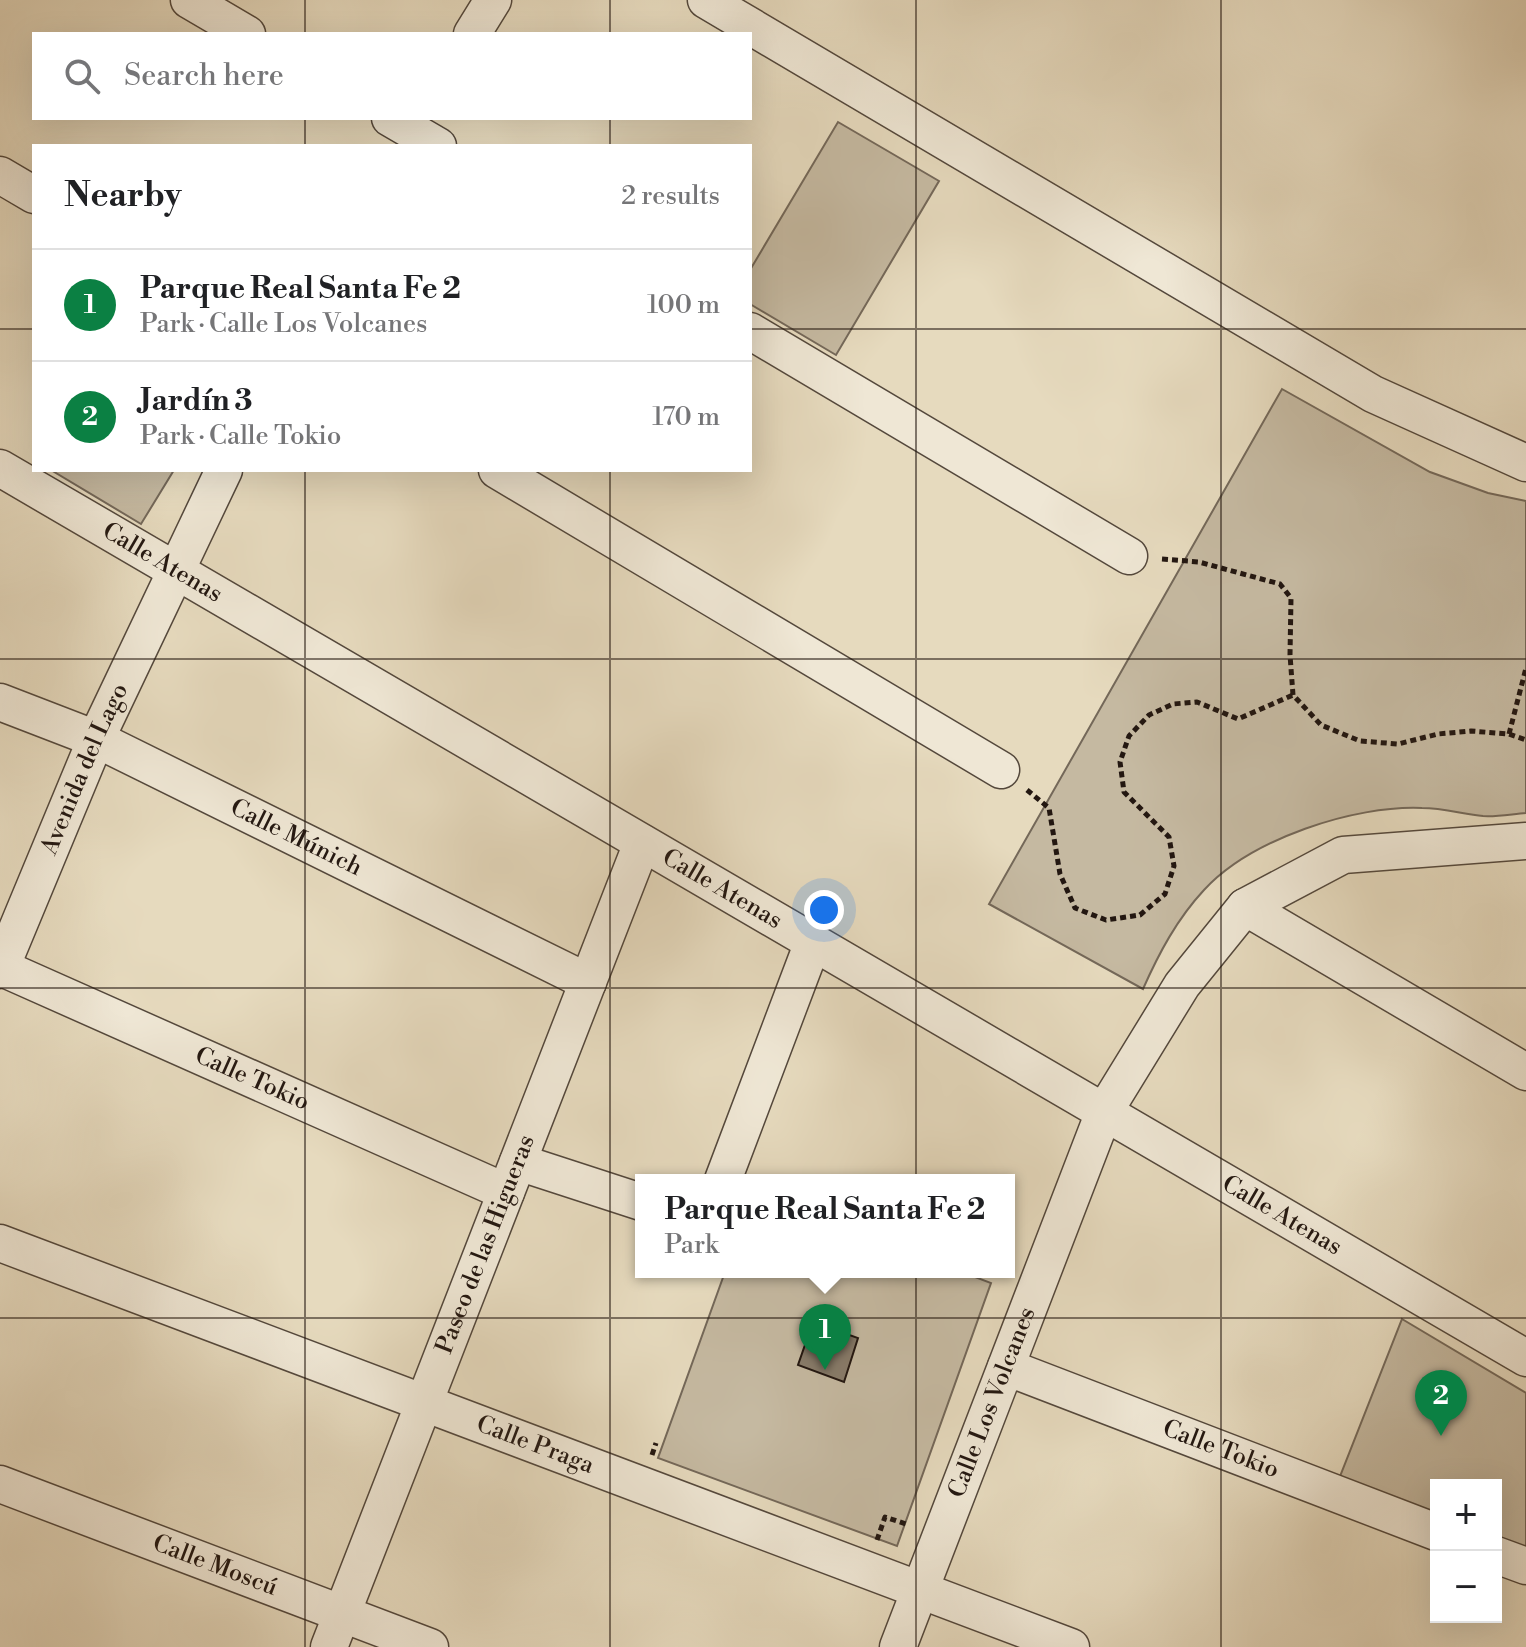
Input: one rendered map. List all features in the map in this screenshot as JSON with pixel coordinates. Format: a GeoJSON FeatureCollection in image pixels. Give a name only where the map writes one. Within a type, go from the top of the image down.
{"type":"FeatureCollection","features":[{"type":"Feature","properties":{"kind":"street"},"geometry":{"type":"LineString","coordinates":[[189,0],[244,32]]}},
{"type":"Feature","properties":{"kind":"street"},"geometry":{"type":"LineString","coordinates":[[473,32],[493,0]]}},
{"type":"Feature","properties":{"kind":"street"},"geometry":{"type":"LineString","coordinates":[[706,0],[1373,394],[1526,463]]}},
{"type":"Feature","properties":{"kind":"street"},"geometry":{"type":"LineString","coordinates":[[0,175],[32,194]]}},
{"type":"Feature","properties":{"kind":"street"},"geometry":{"type":"LineString","coordinates":[[752,332],[1129,556]]}},
{"type":"Feature","properties":{"kind":"street","name":"Calle Atenas"},"geometry":{"type":"LineString","coordinates":[[0,468],[1526,1358]]}},
{"type":"Feature","properties":{"kind":"street","name":"Avenida del Lago"},"geometry":{"type":"LineString","coordinates":[[0,968],[96,739],[223,472]]}},
{"type":"Feature","properties":{"kind":"street"},"geometry":{"type":"LineString","coordinates":[[500,472],[1001,770]]}},
{"type":"Feature","properties":{"kind":"street","name":"Calle Múnich"},"geometry":{"type":"LineString","coordinates":[[0,702],[96,739],[588,982]]}},
{"type":"Feature","properties":{"kind":"street"},"geometry":{"type":"LineString","coordinates":[[1245,907],[1343,855],[1526,841]]}},
{"type":"Feature","properties":{"kind":"street","name":"Paseo de las Higueras"},"geometry":{"type":"LineString","coordinates":[[329,1647],[642,843]]}},
{"type":"Feature","properties":{"kind":"street"},"geometry":{"type":"LineString","coordinates":[[1245,907],[1526,1072]]}},
{"type":"Feature","properties":{"kind":"street","name":"Calle Los Volcanes"},"geometry":{"type":"LineString","coordinates":[[898,1647],[1104,1112],[1182,985],[1245,907]]}},
{"type":"Feature","properties":{"kind":"street"},"geometry":{"type":"LineString","coordinates":[[725,1174],[813,942]]}},
{"type":"Feature","properties":{"kind":"street","name":"Calle Tokio"},"geometry":{"type":"LineString","coordinates":[[0,968],[512,1177],[635,1201]]}},
{"type":"Feature","properties":{"kind":"street","name":"Calle Praga"},"geometry":{"type":"LineString","coordinates":[[0,1243],[1071,1647]]}},
{"type":"Feature","properties":{"kind":"street","name":"Calle Tokio"},"geometry":{"type":"LineString","coordinates":[[1006,1367],[1430,1530]]}},
{"type":"Feature","properties":{"kind":"street","name":"Calle Moscú"},"geometry":{"type":"LineString","coordinates":[[0,1484],[430,1647]]}},
{"type":"Feature","properties":{"kind":"street"},"geometry":{"type":"LineString","coordinates":[[1502,1557],[1526,1566]]}},
{"type":"Feature","properties":{"kind":"path"},"geometry":{"type":"LineString","coordinates":[[1129,556],[1199,562],[1280,584],[1291,598],[1293,695],[1321,725],[1360,741],[1398,744],[1438,734],[1471,731],[1509,734],[1526,740]]}},
{"type":"Feature","properties":{"kind":"path"},"geometry":{"type":"LineString","coordinates":[[1509,734],[1526,668]]}},
{"type":"Feature","properties":{"kind":"path"},"geometry":{"type":"LineString","coordinates":[[1001,770],[1049,808],[1060,874],[1075,908],[1106,920],[1140,915],[1165,894],[1174,866],[1169,837],[1124,792],[1120,762],[1129,736],[1149,715],[1173,704],[1197,702],[1238,719],[1293,695]]}},
{"type":"Feature","properties":{"kind":"path"},"geometry":{"type":"LineString","coordinates":[[875,1545],[885,1517],[910,1526]]}},
{"type":"Feature","properties":{"kind":"shaded area"},"geometry":{"type":"Polygon","coordinates":[[[838,122],[939,181],[836,355],[752,305],[752,267],[838,122]]]}},
{"type":"Feature","properties":{"kind":"shaded area"},"geometry":{"type":"Polygon","coordinates":[[[1282,389],[1430,472],[1488,493],[1526,501],[1526,813],[1488,816],[1430,808],[1366,812],[1336,819],[1276,841],[1248,855],[1204,890],[1169,937],[1143,989],[989,904],[1282,389]]]}},
{"type":"Feature","properties":{"kind":"shaded area"},"geometry":{"type":"Polygon","coordinates":[[[54,472],[173,472],[141,524],[54,472]]]}},
{"type":"Feature","properties":{"kind":"shaded area"},"geometry":{"type":"Polygon","coordinates":[[[723,1278],[978,1278],[991,1283],[897,1546],[658,1458],[723,1278]]]}},
{"type":"Feature","properties":{"kind":"shaded area"},"geometry":{"type":"Polygon","coordinates":[[[1402,1319],[1526,1393],[1526,1553],[1502,1543],[1502,1479],[1430,1479],[1430,1515],[1339,1479],[1402,1319]]]}},
{"type":"Feature","properties":{"kind":"building"},"geometry":{"type":"Polygon","coordinates":[[[813,1322],[858,1338],[844,1382],[798,1365],[813,1322]]]}},
{"type":"Feature","properties":{"kind":"place","name":"Parque Real Santa Fe 2"},"geometry":{"type":"Point","coordinates":[825,1370]}},
{"type":"Feature","properties":{"kind":"place","name":"Jardín 3"},"geometry":{"type":"Point","coordinates":[1441,1436]}}]}
